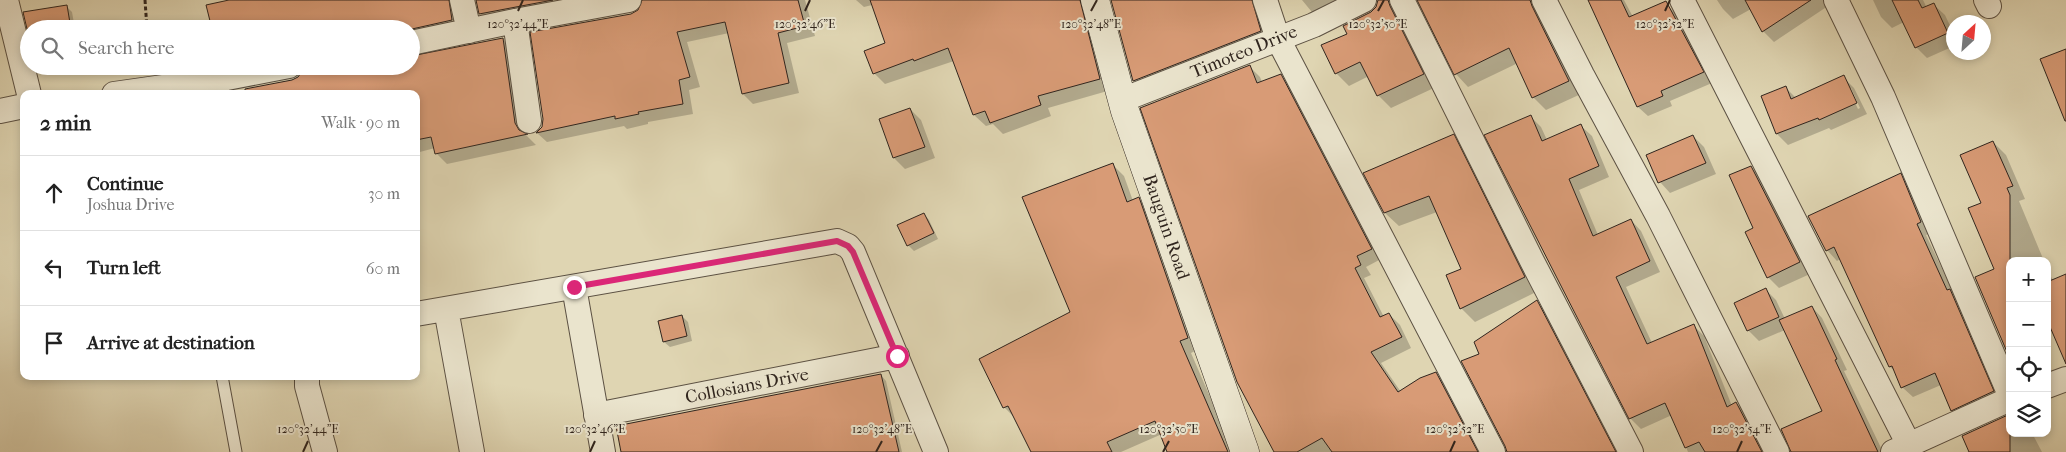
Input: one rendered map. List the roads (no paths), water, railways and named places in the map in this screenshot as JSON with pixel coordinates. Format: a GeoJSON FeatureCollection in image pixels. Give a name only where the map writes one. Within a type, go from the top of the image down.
{"type":"FeatureCollection","features":[{"type":"Feature","properties":{"kind":"street"},"geometry":{"type":"LineString","coordinates":[[6,0],[20,57]]}},
{"type":"Feature","properties":{"kind":"street"},"geometry":{"type":"LineString","coordinates":[[462,0],[469,31]]}},
{"type":"Feature","properties":{"kind":"street"},"geometry":{"type":"LineString","coordinates":[[420,40],[515,20],[629,0]]}},
{"type":"Feature","properties":{"kind":"street","name":"Bauguin Road"},"geometry":{"type":"LineString","coordinates":[[1095,0],[1122,100],[1245,452]]}},
{"type":"Feature","properties":{"kind":"street"},"geometry":{"type":"LineString","coordinates":[[1265,0],[1278,39],[1493,452]]}},
{"type":"Feature","properties":{"kind":"street","name":"Timoteo Drive"},"geometry":{"type":"LineString","coordinates":[[1122,100],[1278,39],[1364,0]]}},
{"type":"Feature","properties":{"kind":"street"},"geometry":{"type":"LineString","coordinates":[[1402,0],[1532,261],[1631,452]]}},
{"type":"Feature","properties":{"kind":"street"},"geometry":{"type":"LineString","coordinates":[[1544,0],[1658,216],[1777,452]]}},
{"type":"Feature","properties":{"kind":"street"},"geometry":{"type":"LineString","coordinates":[[1682,0],[1901,448],[2006,401]]}},
{"type":"Feature","properties":{"kind":"street"},"geometry":{"type":"LineString","coordinates":[[1836,0],[1883,97],[2009,392]]}},
{"type":"Feature","properties":{"kind":"street"},"geometry":{"type":"LineString","coordinates":[[515,20],[529,121]]}},
{"type":"Feature","properties":{"kind":"street"},"geometry":{"type":"LineString","coordinates":[[24,75],[28,90]]}},
{"type":"Feature","properties":{"kind":"street"},"geometry":{"type":"LineString","coordinates":[[166,90],[229,86],[262,75]]}},
{"type":"Feature","properties":{"kind":"street"},"geometry":{"type":"LineString","coordinates":[[0,111],[20,107]]}},
{"type":"Feature","properties":{"kind":"street"},"geometry":{"type":"LineString","coordinates":[[420,313],[837,241],[848,246],[853,252],[936,452]]}},
{"type":"Feature","properties":{"kind":"street"},"geometry":{"type":"LineString","coordinates":[[574,287],[603,452]]}},
{"type":"Feature","properties":{"kind":"street"},"geometry":{"type":"LineString","coordinates":[[446,309],[472,452]]}},
{"type":"Feature","properties":{"kind":"street","name":"Collosians Drive"},"geometry":{"type":"LineString","coordinates":[[596,415],[897,356]]}},
{"type":"Feature","properties":{"kind":"street"},"geometry":{"type":"LineString","coordinates":[[2051,385],[2066,379]]}},
{"type":"Feature","properties":{"kind":"street"},"geometry":{"type":"LineString","coordinates":[[307,380],[325,452]]}},
{"type":"Feature","properties":{"kind":"lane"},"geometry":{"type":"LineString","coordinates":[[223,380],[236,452]]}}]}
